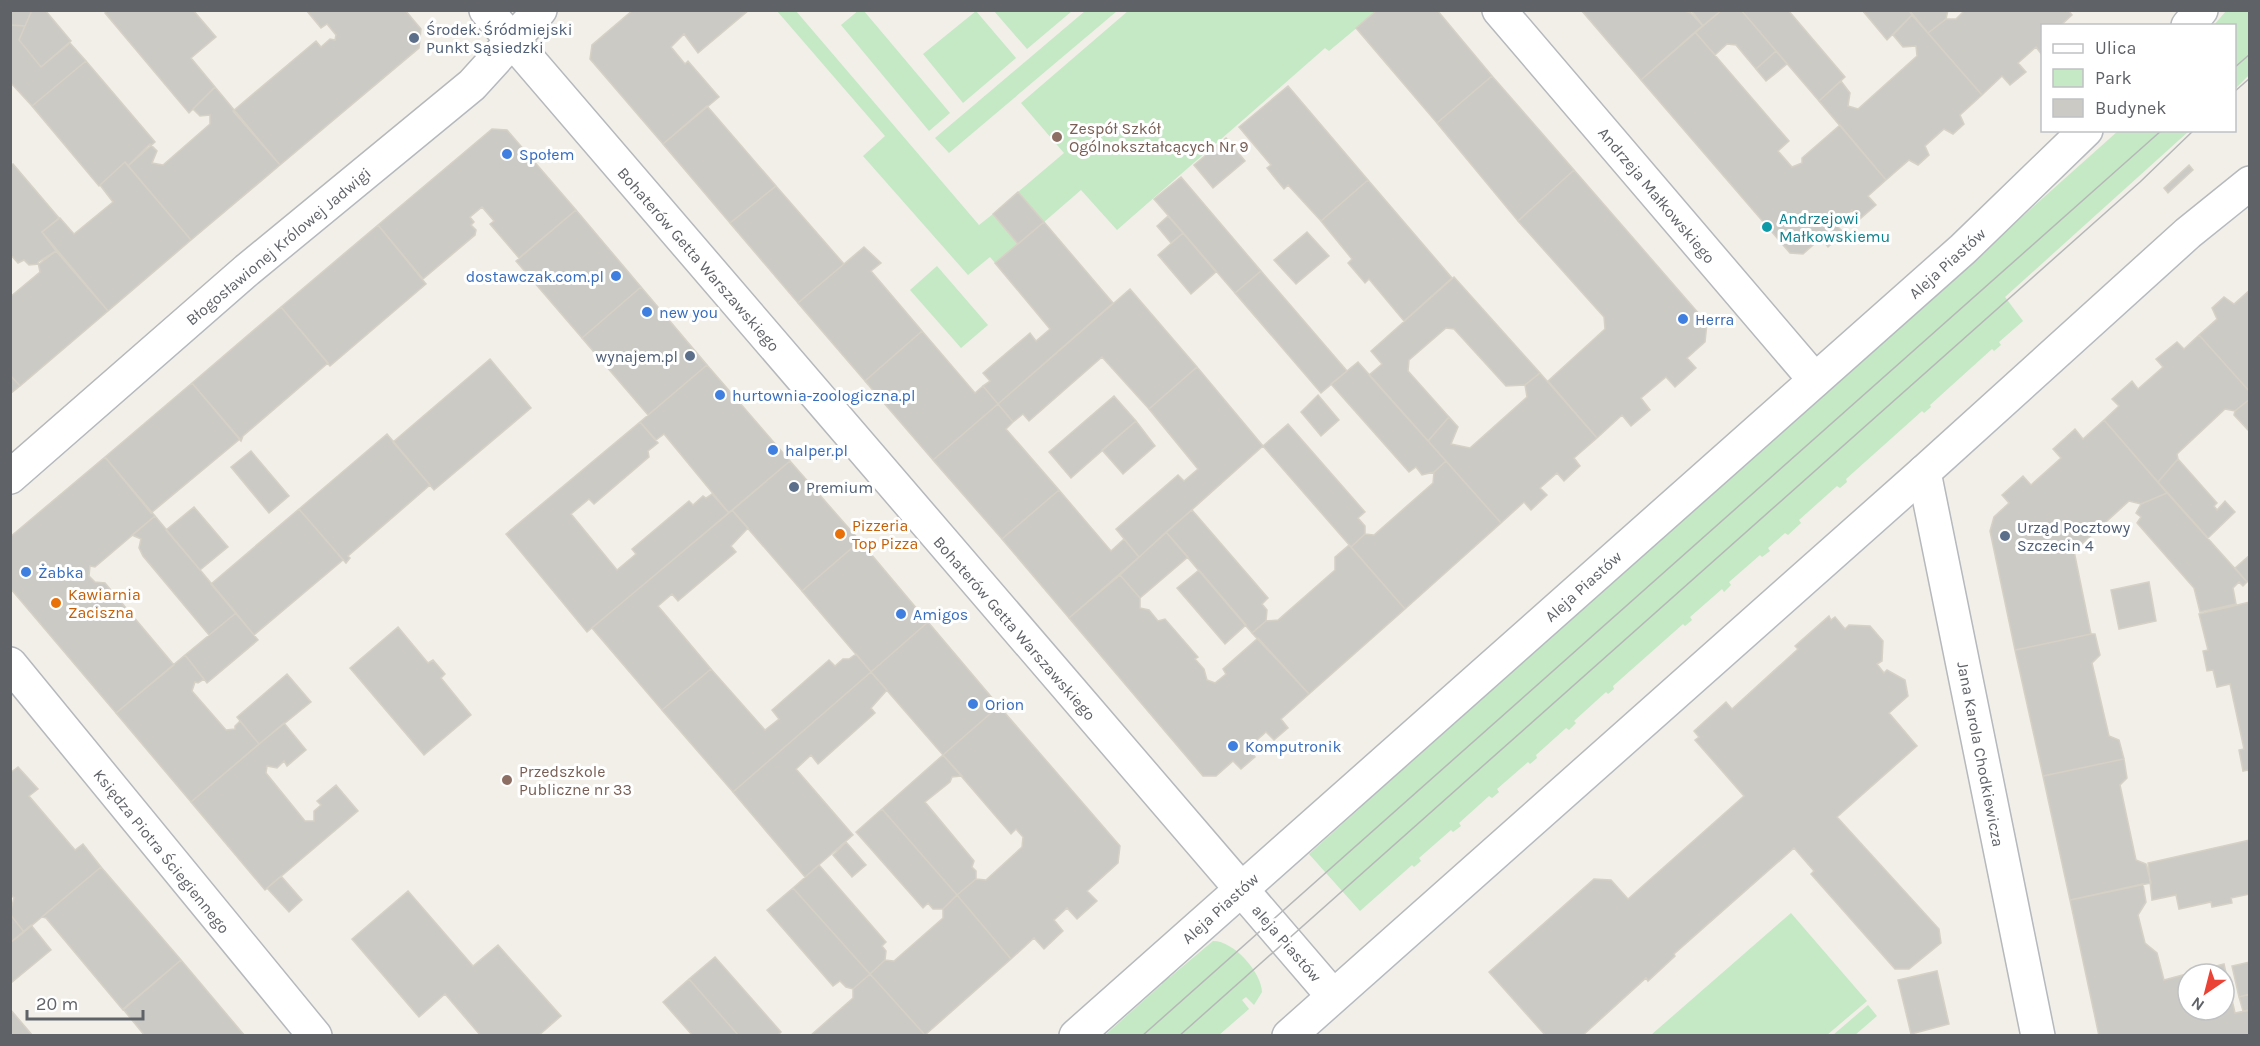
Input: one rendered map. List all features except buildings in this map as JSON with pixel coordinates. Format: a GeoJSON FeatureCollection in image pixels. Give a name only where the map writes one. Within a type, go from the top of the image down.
{"type":"FeatureCollection","features":[{"type":"Feature","properties":{"kind":"street","name":"Bohaterów Getta Warszawskiego"},"geometry":{"type":"LineString","coordinates":[[486,10],[1240,890]]}},
{"type":"Feature","properties":{"kind":"street","name":"Błogosławionej Królowej Jadwigi"},"geometry":{"type":"LineString","coordinates":[[10,477],[247,270],[472,85],[540,10]]}},
{"type":"Feature","properties":{"kind":"street","name":"Andrzeja Małkowskiego"},"geometry":{"type":"LineString","coordinates":[[1499,10],[1815,380]]}},
{"type":"Feature","properties":{"kind":"street"},"geometry":{"type":"LineString","coordinates":[[2190,24],[2201,10]]}},
{"type":"Feature","properties":{"kind":"street","name":"Aleja Piastów"},"geometry":{"type":"LineString","coordinates":[[1076,1035],[1971,242],[2084,132]]}},
{"type":"Feature","properties":{"kind":"street","name":"Aleja Piastów"},"geometry":{"type":"LineString","coordinates":[[1289,1035],[1924,472],[2188,233],[2250,183]]}},
{"type":"Feature","properties":{"kind":"street","name":"Jana Karola Chodkiewicza"},"geometry":{"type":"LineString","coordinates":[[1924,472],[2038,1035]]}},
{"type":"Feature","properties":{"kind":"street","name":"Księdza Piotra Ściegiennego"},"geometry":{"type":"LineString","coordinates":[[10,664],[315,1035]]}},
{"type":"Feature","properties":{"kind":"street","name":"aleja Piastów"},"geometry":{"type":"LineString","coordinates":[[1240,890],[1333,996]]}},
{"type":"Feature","properties":{"kind":"green space"},"geometry":{"type":"Polygon","coordinates":[[[859,10],[864,11],[950,113],[929,131],[841,25],[859,10]]]}},
{"type":"Feature","properties":{"kind":"green space"},"geometry":{"type":"Polygon","coordinates":[[[777,11],[796,11],[979,225],[993,214],[1018,244],[995,263],[990,257],[968,275],[863,156],[885,136],[777,11]]]}},
{"type":"Feature","properties":{"kind":"green space"},"geometry":{"type":"Polygon","coordinates":[[[976,11],[1016,58],[963,103],[923,54],[976,11]]]}},
{"type":"Feature","properties":{"kind":"green space"},"geometry":{"type":"Polygon","coordinates":[[[994,11],[1072,11],[1027,49],[994,11]]]}},
{"type":"Feature","properties":{"kind":"green space"},"geometry":{"type":"Polygon","coordinates":[[[1085,11],[1117,11],[949,153],[935,138],[1085,11]]]}},
{"type":"Feature","properties":{"kind":"green space"},"geometry":{"type":"Polygon","coordinates":[[[1128,11],[1377,11],[1329,51],[1325,48],[1117,230],[1081,190],[1044,222],[1018,192],[1064,153],[1021,103],[1128,11]]]}},
{"type":"Feature","properties":{"kind":"green space"},"geometry":{"type":"Polygon","coordinates":[[[2226,11],[2249,11],[2249,75],[2236,88],[2236,24],[2215,24],[2226,11]]]}},
{"type":"Feature","properties":{"kind":"green space"},"geometry":{"type":"Polygon","coordinates":[[[2117,132],[2188,132],[2005,297],[2023,321],[1999,342],[2001,345],[1994,351],[1992,349],[1924,413],[1922,411],[1846,479],[1847,482],[1840,488],[1837,486],[1799,520],[1801,523],[1788,535],[1785,533],[1768,548],[1770,551],[1762,557],[1760,555],[1729,582],[1731,585],[1724,592],[1722,589],[1690,617],[1692,620],[1685,626],[1683,624],[1613,686],[1614,689],[1608,694],[1606,692],[1574,721],[1576,723],[1569,730],[1566,728],[1536,755],[1537,758],[1530,764],[1528,762],[1497,789],[1499,792],[1492,798],[1489,796],[1459,823],[1461,826],[1453,832],[1451,830],[1419,858],[1421,861],[1414,867],[1412,865],[1360,911],[1309,854],[1360,808],[1358,805],[1365,799],[1367,801],[1399,773],[1397,770],[1404,764],[1407,766],[2117,132]]]}},
{"type":"Feature","properties":{"kind":"green space"},"geometry":{"type":"Polygon","coordinates":[[[937,266],[988,325],[961,348],[910,290],[937,266]]]}},
{"type":"Feature","properties":{"kind":"green space"},"geometry":{"type":"Polygon","coordinates":[[[1791,913],[1867,1001],[1827,1035],[1651,1035],[1791,913]]]}},
{"type":"Feature","properties":{"kind":"green space"},"geometry":{"type":"Polygon","coordinates":[[[1213,941],[1229,946],[1252,967],[1262,992],[1254,1005],[1246,997],[1242,1000],[1249,1009],[1219,1035],[1104,1036],[1162,984],[1160,982],[1167,975],[1170,977],[1213,941]]]}},
{"type":"Feature","properties":{"kind":"green space"},"geometry":{"type":"Polygon","coordinates":[[[1868,1005],[1877,1016],[1855,1035],[1833,1035],[1868,1005]]]}},
{"type":"Feature","properties":{"kind":"tram line"},"geometry":{"type":"LineString","coordinates":[[2236,66],[2250,54]]}},
{"type":"Feature","properties":{"kind":"tram line"},"geometry":{"type":"LineString","coordinates":[[2236,90],[2250,78]]}},
{"type":"Feature","properties":{"kind":"tram line"},"geometry":{"type":"LineString","coordinates":[[1142,1036],[2160,132]]}},
{"type":"Feature","properties":{"kind":"tram line"},"geometry":{"type":"LineString","coordinates":[[1179,1036],[2140,182],[2192,132]]}},
{"type":"Feature","properties":{"kind":"place","name":"Środek. Śródmiejski Punkt Sąsiedzki"},"geometry":{"type":"Point","coordinates":[414,38]}},
{"type":"Feature","properties":{"kind":"place","name":"Zespół Szkół Ogólnokształcących Nr 9"},"geometry":{"type":"Point","coordinates":[1057,137]}},
{"type":"Feature","properties":{"kind":"place","name":"Społem"},"geometry":{"type":"Point","coordinates":[507,154]}},
{"type":"Feature","properties":{"kind":"place","name":"Andrzejowi Małkowskiemu"},"geometry":{"type":"Point","coordinates":[1767,227]}},
{"type":"Feature","properties":{"kind":"place","name":"dostawczak.com.pl"},"geometry":{"type":"Point","coordinates":[616,276]}},
{"type":"Feature","properties":{"kind":"place","name":"new you"},"geometry":{"type":"Point","coordinates":[647,312]}},
{"type":"Feature","properties":{"kind":"place","name":"Herra"},"geometry":{"type":"Point","coordinates":[1683,319]}},
{"type":"Feature","properties":{"kind":"place","name":"wynajem.pl"},"geometry":{"type":"Point","coordinates":[690,356]}},
{"type":"Feature","properties":{"kind":"place","name":"hurtownia-zoologiczna.pl"},"geometry":{"type":"Point","coordinates":[720,395]}},
{"type":"Feature","properties":{"kind":"place","name":"halper.pl"},"geometry":{"type":"Point","coordinates":[773,450]}},
{"type":"Feature","properties":{"kind":"place","name":"Premium"},"geometry":{"type":"Point","coordinates":[794,487]}},
{"type":"Feature","properties":{"kind":"place","name":"Pizzeria Top Pizza"},"geometry":{"type":"Point","coordinates":[840,534]}},
{"type":"Feature","properties":{"kind":"place","name":"Urząd Pocztowy Szczecin 4"},"geometry":{"type":"Point","coordinates":[2005,536]}},
{"type":"Feature","properties":{"kind":"place","name":"Żabka"},"geometry":{"type":"Point","coordinates":[26,572]}},
{"type":"Feature","properties":{"kind":"place","name":"Kawiarnia Zaciszna"},"geometry":{"type":"Point","coordinates":[56,603]}},
{"type":"Feature","properties":{"kind":"place","name":"Amigos"},"geometry":{"type":"Point","coordinates":[901,614]}},
{"type":"Feature","properties":{"kind":"place","name":"Orion"},"geometry":{"type":"Point","coordinates":[973,704]}},
{"type":"Feature","properties":{"kind":"place","name":"Komputronik"},"geometry":{"type":"Point","coordinates":[1233,746]}},
{"type":"Feature","properties":{"kind":"place","name":"Przedszkole Publiczne nr 33"},"geometry":{"type":"Point","coordinates":[507,780]}}]}
